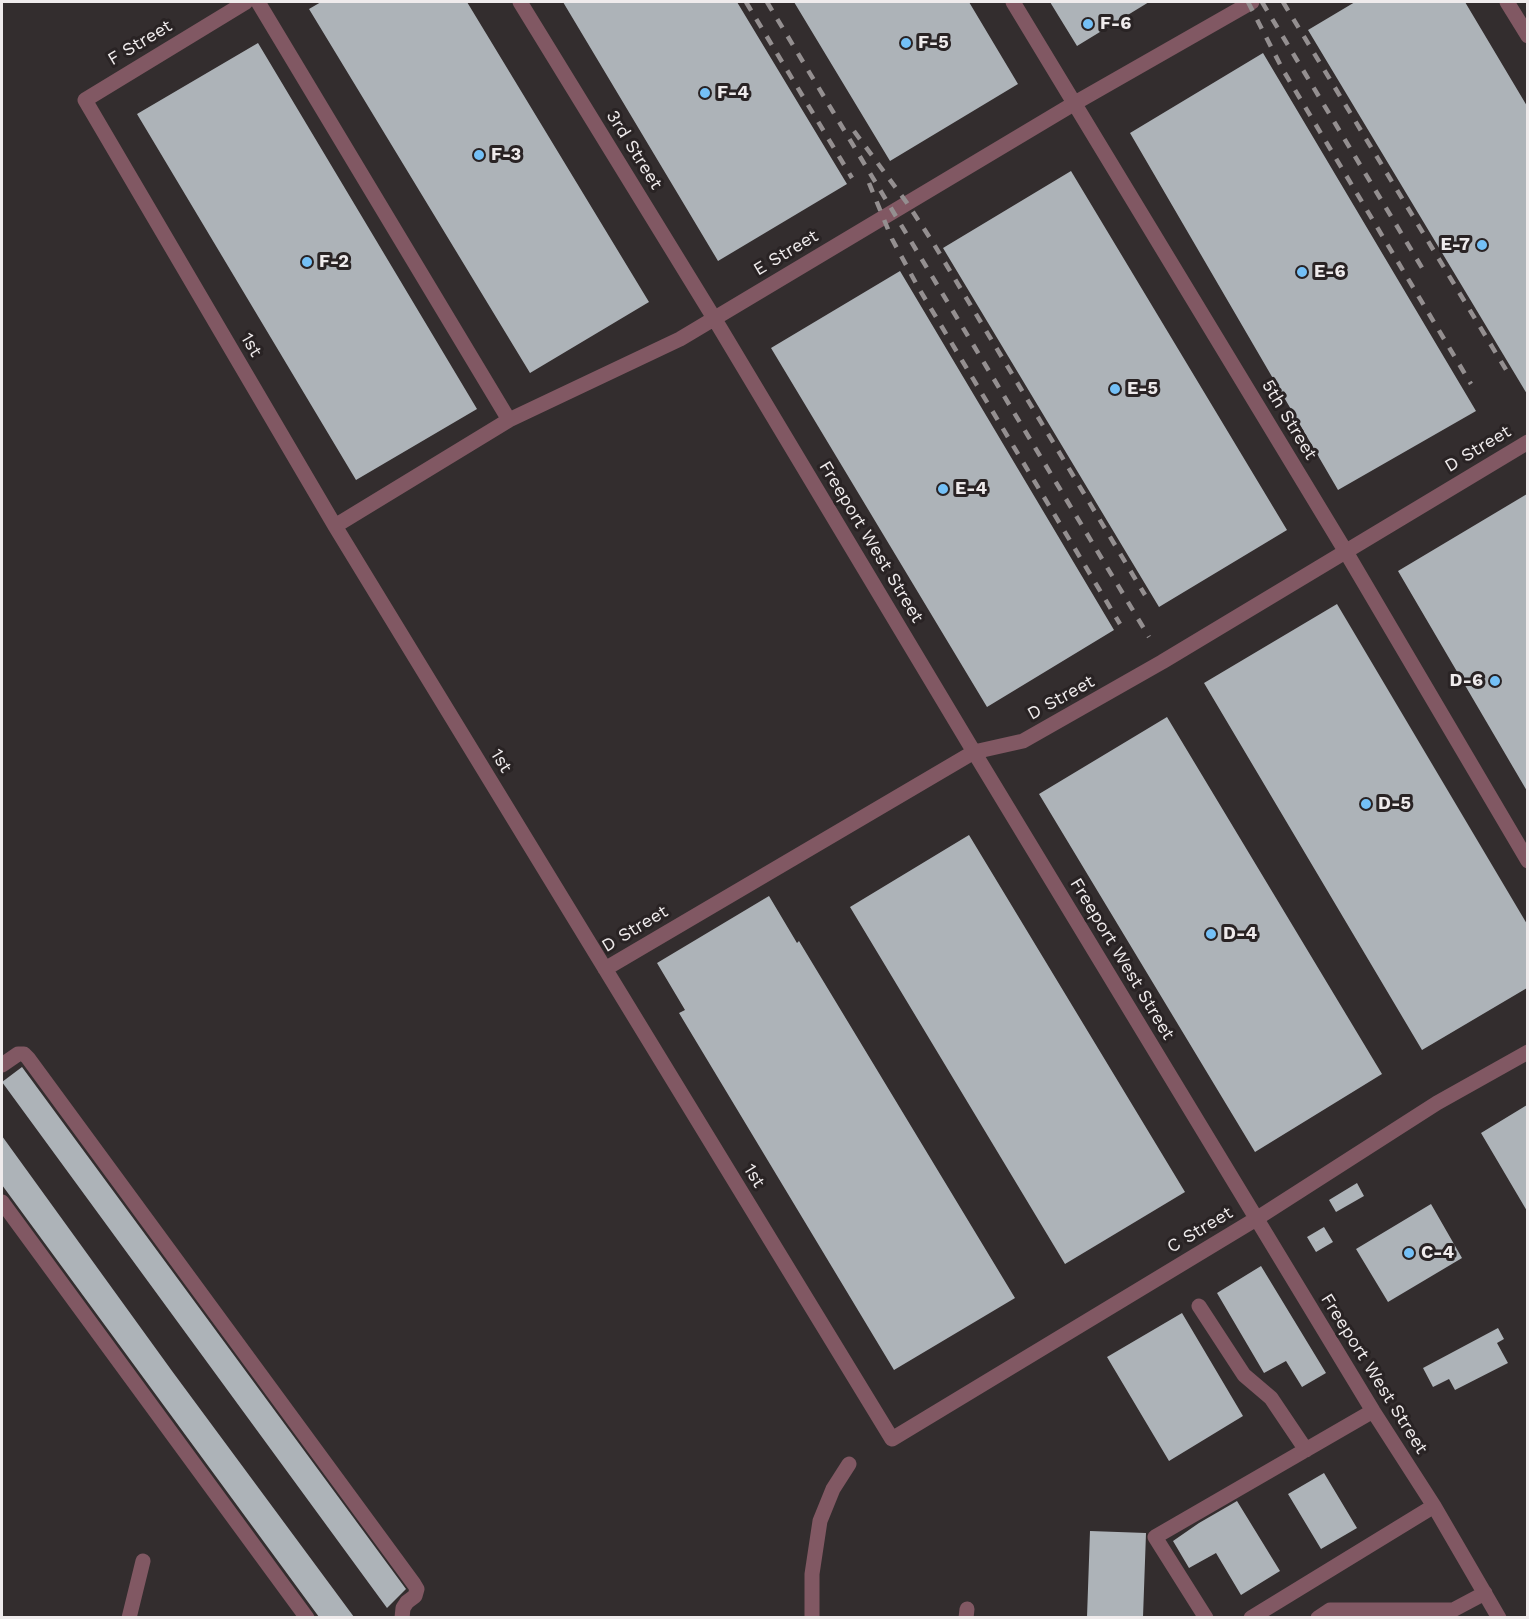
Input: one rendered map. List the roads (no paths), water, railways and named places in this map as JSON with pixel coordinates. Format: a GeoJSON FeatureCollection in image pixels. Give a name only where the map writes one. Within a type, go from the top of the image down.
{"type":"FeatureCollection","features":[{"type":"Feature","properties":{"kind":"street","name":"F Street"},"geometry":{"type":"LineString","coordinates":[[85,100],[246,2]]}},
{"type":"Feature","properties":{"kind":"street"},"geometry":{"type":"LineString","coordinates":[[258,2],[509,420]]}},
{"type":"Feature","properties":{"kind":"street","name":"3rd Street"},"geometry":{"type":"LineString","coordinates":[[520,2],[714,318]]}},
{"type":"Feature","properties":{"kind":"street","name":"5th Street"},"geometry":{"type":"LineString","coordinates":[[1013,2],[1346,552],[1527,861]]}},
{"type":"Feature","properties":{"kind":"street","name":"E Street"},"geometry":{"type":"LineString","coordinates":[[335,526],[509,420],[680,339],[1075,103],[1252,2]]}},
{"type":"Feature","properties":{"kind":"street"},"geometry":{"type":"LineString","coordinates":[[1507,2],[1527,36]]}},
{"type":"Feature","properties":{"kind":"street","name":"1st"},"geometry":{"type":"LineString","coordinates":[[85,100],[335,526],[892,1439]]}},
{"type":"Feature","properties":{"kind":"street","name":"Freeport West Street"},"geometry":{"type":"LineString","coordinates":[[714,318],[1256,1219],[1434,1506],[1499,1617]]}},
{"type":"Feature","properties":{"kind":"street","name":"D Street"},"geometry":{"type":"LineString","coordinates":[[605,969],[974,752],[1023,741],[1162,662],[1527,442]]}},
{"type":"Feature","properties":{"kind":"street","name":"C Street"},"geometry":{"type":"LineString","coordinates":[[892,1439],[1256,1219],[1437,1103],[1527,1052]]}},
{"type":"Feature","properties":{"kind":"street"},"geometry":{"type":"LineString","coordinates":[[2,1065],[18,1054],[24,1054],[28,1058],[414,1584],[417,1589],[415,1596],[406,1602],[402,1617]]}},
{"type":"Feature","properties":{"kind":"street"},"geometry":{"type":"LineString","coordinates":[[2,1202],[307,1617]]}},
{"type":"Feature","properties":{"kind":"street"},"geometry":{"type":"LineString","coordinates":[[1199,1306],[1244,1375],[1271,1398],[1305,1450]]}},
{"type":"Feature","properties":{"kind":"street"},"geometry":{"type":"LineString","coordinates":[[1206,1617],[1155,1537],[1373,1411]]}},
{"type":"Feature","properties":{"kind":"street"},"geometry":{"type":"LineString","coordinates":[[813,1617],[812,1574],[820,1521],[833,1489],[849,1464]]}},
{"type":"Feature","properties":{"kind":"street"},"geometry":{"type":"LineString","coordinates":[[1251,1617],[1434,1506]]}},
{"type":"Feature","properties":{"kind":"street"},"geometry":{"type":"LineString","coordinates":[[129,1617],[143,1561]]}},
{"type":"Feature","properties":{"kind":"street"},"geometry":{"type":"LineString","coordinates":[[1318,1617],[1330,1610],[1453,1610],[1485,1593]]}},
{"type":"Feature","properties":{"kind":"railway"},"geometry":{"type":"LineString","coordinates":[[746,2],[852,178]]}},
{"type":"Feature","properties":{"kind":"railway"},"geometry":{"type":"LineString","coordinates":[[767,2],[1149,637]]}},
{"type":"Feature","properties":{"kind":"railway"},"geometry":{"type":"LineString","coordinates":[[1248,2],[1283,70],[1471,384]]}},
{"type":"Feature","properties":{"kind":"railway"},"geometry":{"type":"LineString","coordinates":[[1262,2],[1427,276]]}},
{"type":"Feature","properties":{"kind":"railway"},"geometry":{"type":"LineString","coordinates":[[1283,2],[1508,373]]}},
{"type":"Feature","properties":{"kind":"railway"},"geometry":{"type":"LineString","coordinates":[[854,131],[932,241],[1145,595]]}},
{"type":"Feature","properties":{"kind":"railway"},"geometry":{"type":"LineString","coordinates":[[869,183],[892,239],[918,287],[1120,624]]}},
{"type":"Feature","properties":{"kind":"place","name":"F-6"},"geometry":{"type":"Point","coordinates":[1088,24]}},
{"type":"Feature","properties":{"kind":"place","name":"F-5"},"geometry":{"type":"Point","coordinates":[906,43]}},
{"type":"Feature","properties":{"kind":"place","name":"F-4"},"geometry":{"type":"Point","coordinates":[705,93]}},
{"type":"Feature","properties":{"kind":"place","name":"F-3"},"geometry":{"type":"Point","coordinates":[479,155]}},
{"type":"Feature","properties":{"kind":"place","name":"E-7"},"geometry":{"type":"Point","coordinates":[1482,245]}},
{"type":"Feature","properties":{"kind":"place","name":"F-2"},"geometry":{"type":"Point","coordinates":[307,262]}},
{"type":"Feature","properties":{"kind":"place","name":"E-6"},"geometry":{"type":"Point","coordinates":[1302,272]}},
{"type":"Feature","properties":{"kind":"place","name":"E-5"},"geometry":{"type":"Point","coordinates":[1115,389]}},
{"type":"Feature","properties":{"kind":"place","name":"E-4"},"geometry":{"type":"Point","coordinates":[943,489]}},
{"type":"Feature","properties":{"kind":"place","name":"D-6"},"geometry":{"type":"Point","coordinates":[1495,681]}},
{"type":"Feature","properties":{"kind":"place","name":"D-5"},"geometry":{"type":"Point","coordinates":[1366,804]}},
{"type":"Feature","properties":{"kind":"place","name":"D-4"},"geometry":{"type":"Point","coordinates":[1211,934]}},
{"type":"Feature","properties":{"kind":"place","name":"C-4"},"geometry":{"type":"Point","coordinates":[1409,1253]}}]}
